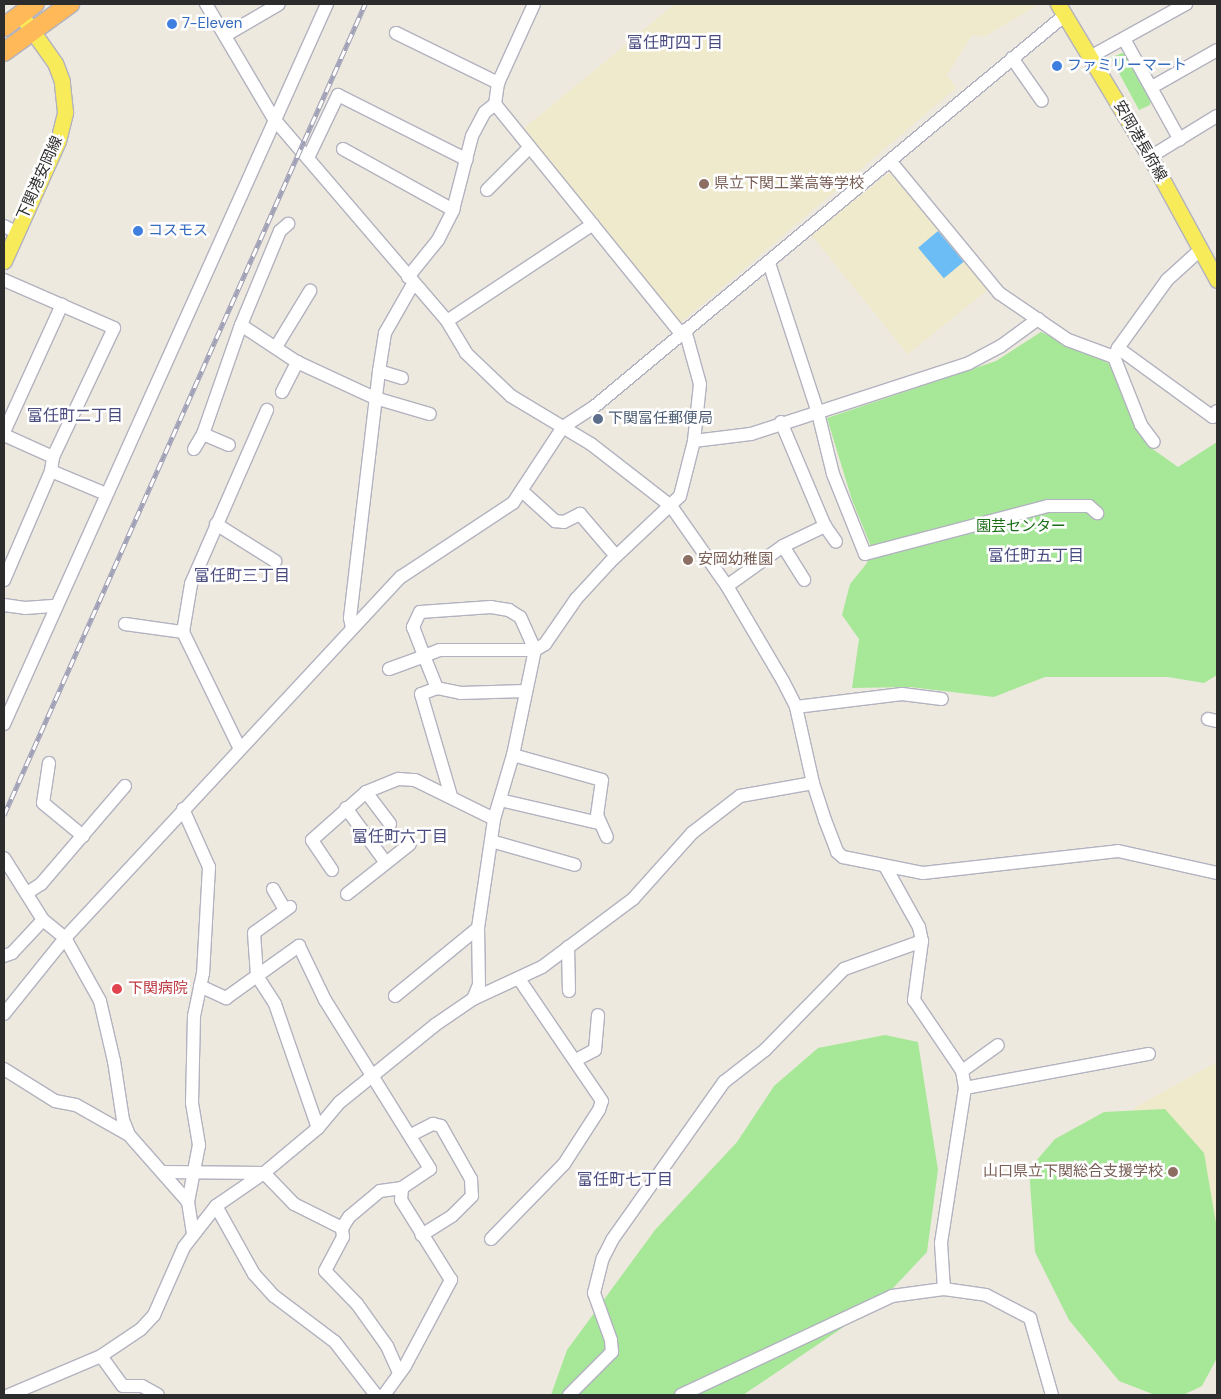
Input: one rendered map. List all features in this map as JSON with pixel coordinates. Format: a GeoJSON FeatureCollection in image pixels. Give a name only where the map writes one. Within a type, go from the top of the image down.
{"type":"FeatureCollection","features":[{"type":"Feature","properties":{"kind":"highway"},"geometry":{"type":"LineString","coordinates":[[4,27],[35,4]]}},
{"type":"Feature","properties":{"kind":"highway"},"geometry":{"type":"LineString","coordinates":[[4,52],[70,4]]}},
{"type":"Feature","properties":{"kind":"main road","name":"安岡港長府線"},"geometry":{"type":"LineString","coordinates":[[1062,9],[1150,157],[1217,280]]}},
{"type":"Feature","properties":{"kind":"main road","name":"下関港安岡線"},"geometry":{"type":"LineString","coordinates":[[4,261],[10,229],[58,141],[65,112],[62,81],[34,32],[21,15]]}},
{"type":"Feature","properties":{"kind":"street"},"geometry":{"type":"LineString","coordinates":[[206,4],[274,119],[447,321],[466,353],[489,378],[511,396],[615,461],[670,506],[727,586],[796,707],[813,783],[837,852],[843,857],[923,873],[1118,851],[1217,873]]}},
{"type":"Feature","properties":{"kind":"street"},"geometry":{"type":"LineString","coordinates":[[226,35],[279,4]]}},
{"type":"Feature","properties":{"kind":"street"},"geometry":{"type":"LineString","coordinates":[[4,724],[327,4]]}},
{"type":"Feature","properties":{"kind":"street"},"geometry":{"type":"LineString","coordinates":[[352,628],[350,618],[378,370],[386,333],[411,280],[438,240],[453,210],[472,136],[485,112],[495,104],[498,83],[534,4]]}},
{"type":"Feature","properties":{"kind":"street"},"geometry":{"type":"LineString","coordinates":[[1090,57],[1186,4]]}},
{"type":"Feature","properties":{"kind":"street"},"geometry":{"type":"LineString","coordinates":[[4,1014],[64,938],[401,577],[513,503],[563,427],[594,407],[891,162],[1012,58],[1062,9]]}},
{"type":"Feature","properties":{"kind":"street"},"geometry":{"type":"LineString","coordinates":[[396,33],[429,45],[498,83]]}},
{"type":"Feature","properties":{"kind":"street"},"geometry":{"type":"LineString","coordinates":[[1124,39],[1180,140]]}},
{"type":"Feature","properties":{"kind":"street"},"geometry":{"type":"LineString","coordinates":[[1152,87],[1217,50]]}},
{"type":"Feature","properties":{"kind":"street"},"geometry":{"type":"LineString","coordinates":[[1012,58],[1042,101]]}},
{"type":"Feature","properties":{"kind":"street"},"geometry":{"type":"LineString","coordinates":[[308,158],[338,95],[467,160]]}},
{"type":"Feature","properties":{"kind":"street"},"geometry":{"type":"LineString","coordinates":[[389,669],[440,650],[535,650],[545,644],[576,599],[616,556],[680,496],[694,441],[700,384],[683,332],[529,148],[495,104]]}},
{"type":"Feature","properties":{"kind":"street"},"geometry":{"type":"LineString","coordinates":[[1150,157],[1217,116]]}},
{"type":"Feature","properties":{"kind":"street"},"geometry":{"type":"LineString","coordinates":[[487,190],[529,148]]}},
{"type":"Feature","properties":{"kind":"street"},"geometry":{"type":"LineString","coordinates":[[343,149],[453,210]]}},
{"type":"Feature","properties":{"kind":"street"},"geometry":{"type":"LineString","coordinates":[[891,162],[998,293],[1068,340],[1116,353],[1214,417],[1217,411]]}},
{"type":"Feature","properties":{"kind":"street"},"geometry":{"type":"LineString","coordinates":[[194,449],[202,434],[241,325],[280,231],[288,224]]}},
{"type":"Feature","properties":{"kind":"street"},"geometry":{"type":"LineString","coordinates":[[447,321],[592,224]]}},
{"type":"Feature","properties":{"kind":"street"},"geometry":{"type":"LineString","coordinates":[[1116,353],[1167,280],[1200,250]]}},
{"type":"Feature","properties":{"kind":"street"},"geometry":{"type":"LineString","coordinates":[[769,263],[818,413],[833,474],[865,554],[1048,506],[1089,506],[1098,513]]}},
{"type":"Feature","properties":{"kind":"street"},"geometry":{"type":"LineString","coordinates":[[4,280],[114,328],[52,457],[51,471],[4,580]]}},
{"type":"Feature","properties":{"kind":"street"},"geometry":{"type":"LineString","coordinates":[[276,347],[310,291]]}},
{"type":"Feature","properties":{"kind":"street"},"geometry":{"type":"LineString","coordinates":[[52,457],[4,433],[62,305]]}},
{"type":"Feature","properties":{"kind":"street"},"geometry":{"type":"LineString","coordinates":[[694,441],[702,437],[751,434],[781,422],[818,413],[969,363],[1001,346],[1038,320]]}},
{"type":"Feature","properties":{"kind":"street"},"geometry":{"type":"LineString","coordinates":[[241,325],[297,362],[375,398],[430,414]]}},
{"type":"Feature","properties":{"kind":"street"},"geometry":{"type":"LineString","coordinates":[[1116,353],[1141,424],[1154,442]]}},
{"type":"Feature","properties":{"kind":"street"},"geometry":{"type":"LineString","coordinates":[[282,392],[297,362]]}},
{"type":"Feature","properties":{"kind":"street"},"geometry":{"type":"LineString","coordinates":[[378,370],[402,378]]}},
{"type":"Feature","properties":{"kind":"street"},"geometry":{"type":"LineString","coordinates":[[240,749],[183,632],[191,584],[216,524],[253,451],[267,416]]}},
{"type":"Feature","properties":{"kind":"street"},"geometry":{"type":"LineString","coordinates":[[781,422],[825,526],[836,542]]}},
{"type":"Feature","properties":{"kind":"street"},"geometry":{"type":"LineString","coordinates":[[202,434],[229,445]]}},
{"type":"Feature","properties":{"kind":"street"},"geometry":{"type":"LineString","coordinates":[[51,471],[106,494]]}},
{"type":"Feature","properties":{"kind":"street"},"geometry":{"type":"LineString","coordinates":[[522,491],[555,521],[564,522],[580,514],[616,556]]}},
{"type":"Feature","properties":{"kind":"street"},"geometry":{"type":"LineString","coordinates":[[216,524],[275,561]]}},
{"type":"Feature","properties":{"kind":"street"},"geometry":{"type":"LineString","coordinates":[[727,586],[783,546],[825,526]]}},
{"type":"Feature","properties":{"kind":"street"},"geometry":{"type":"LineString","coordinates":[[783,546],[804,580]]}},
{"type":"Feature","properties":{"kind":"street"},"geometry":{"type":"LineString","coordinates":[[4,605],[54,610]]}},
{"type":"Feature","properties":{"kind":"street"},"geometry":{"type":"LineString","coordinates":[[437,688],[413,627],[420,612],[491,607],[509,610],[520,617],[535,650],[514,755],[494,819],[478,928],[479,985],[473,999]]}},
{"type":"Feature","properties":{"kind":"street"},"geometry":{"type":"LineString","coordinates":[[125,624],[183,632]]}},
{"type":"Feature","properties":{"kind":"street"},"geometry":{"type":"LineString","coordinates":[[451,796],[421,694],[437,688],[460,693],[526,691]]}},
{"type":"Feature","properties":{"kind":"street"},"geometry":{"type":"LineString","coordinates":[[796,707],[902,694],[942,699]]}},
{"type":"Feature","properties":{"kind":"street"},"geometry":{"type":"LineString","coordinates":[[514,755],[602,780],[598,798],[599,823],[608,837]]}},
{"type":"Feature","properties":{"kind":"street"},"geometry":{"type":"LineString","coordinates":[[50,763],[43,803],[83,836]]}},
{"type":"Feature","properties":{"kind":"street"},"geometry":{"type":"LineString","coordinates":[[332,870],[312,840],[366,792],[399,779],[414,780],[451,796],[494,819]]}},
{"type":"Feature","properties":{"kind":"street"},"geometry":{"type":"LineString","coordinates":[[9,1395],[101,1356],[141,1329],[154,1315],[184,1247],[216,1206],[264,1173],[318,1128],[340,1102],[473,999],[542,967],[633,900],[692,834],[740,796],[813,783]]}},
{"type":"Feature","properties":{"kind":"street"},"geometry":{"type":"LineString","coordinates":[[27,893],[42,884],[125,786]]}},
{"type":"Feature","properties":{"kind":"street"},"geometry":{"type":"LineString","coordinates":[[366,792],[390,824]]}},
{"type":"Feature","properties":{"kind":"street"},"geometry":{"type":"LineString","coordinates":[[500,800],[599,823]]}},
{"type":"Feature","properties":{"kind":"street"},"geometry":{"type":"LineString","coordinates":[[346,808],[386,864]]}},
{"type":"Feature","properties":{"kind":"street"},"geometry":{"type":"LineString","coordinates":[[184,809],[209,866],[200,986],[194,1016],[192,1102],[199,1145],[192,1173],[188,1202],[193,1235]]}},
{"type":"Feature","properties":{"kind":"street"},"geometry":{"type":"LineString","coordinates":[[491,841],[575,865]]}},
{"type":"Feature","properties":{"kind":"street"},"geometry":{"type":"LineString","coordinates":[[347,894],[410,844]]}},
{"type":"Feature","properties":{"kind":"street"},"geometry":{"type":"LineString","coordinates":[[4,858],[43,920],[64,938],[100,1001],[114,1061],[123,1120],[129,1135]]}},
{"type":"Feature","properties":{"kind":"street"},"geometry":{"type":"LineString","coordinates":[[885,866],[919,927],[922,941],[914,1000],[962,1071],[965,1088],[941,1243],[944,1290]]}},
{"type":"Feature","properties":{"kind":"street"},"geometry":{"type":"LineString","coordinates":[[273,889],[287,908],[254,932],[258,976],[275,1004],[318,1128]]}},
{"type":"Feature","properties":{"kind":"street"},"geometry":{"type":"LineString","coordinates":[[4,956],[12,953],[43,920]]}},
{"type":"Feature","properties":{"kind":"street"},"geometry":{"type":"LineString","coordinates":[[395,996],[478,928]]}},
{"type":"Feature","properties":{"kind":"street"},"geometry":{"type":"LineString","coordinates":[[569,1395],[612,1352],[611,1340],[594,1293],[603,1258],[612,1240],[724,1082],[765,1050],[844,969],[922,941]]}},
{"type":"Feature","properties":{"kind":"street"},"geometry":{"type":"LineString","coordinates":[[200,986],[226,998],[300,946],[325,1000],[372,1076],[412,1135],[430,1169],[402,1188],[380,1191],[349,1217],[342,1228],[343,1237],[325,1271],[357,1304],[387,1346],[399,1373]]}},
{"type":"Feature","properties":{"kind":"street"},"geometry":{"type":"LineString","coordinates":[[568,947],[569,991]]}},
{"type":"Feature","properties":{"kind":"street"},"geometry":{"type":"LineString","coordinates":[[491,1239],[564,1164],[599,1110],[602,1101],[576,1060],[519,979]]}},
{"type":"Feature","properties":{"kind":"street"},"geometry":{"type":"LineString","coordinates":[[576,1060],[595,1050],[598,1015]]}},
{"type":"Feature","properties":{"kind":"street"},"geometry":{"type":"LineString","coordinates":[[962,1071],[998,1045]]}},
{"type":"Feature","properties":{"kind":"street"},"geometry":{"type":"LineString","coordinates":[[965,1088],[1149,1054]]}},
{"type":"Feature","properties":{"kind":"street"},"geometry":{"type":"LineString","coordinates":[[4,1069],[55,1101],[76,1105],[129,1135],[188,1202]]}},
{"type":"Feature","properties":{"kind":"street"},"geometry":{"type":"LineString","coordinates":[[412,1135],[433,1124],[441,1126],[471,1179],[472,1196],[452,1216],[422,1234]]}},
{"type":"Feature","properties":{"kind":"street"},"geometry":{"type":"LineString","coordinates":[[162,1172],[264,1173],[294,1204],[342,1228]]}},
{"type":"Feature","properties":{"kind":"street"},"geometry":{"type":"LineString","coordinates":[[384,1395],[399,1373],[451,1280],[401,1200],[402,1188]]}},
{"type":"Feature","properties":{"kind":"street"},"geometry":{"type":"LineString","coordinates":[[216,1206],[254,1274],[274,1296],[335,1342],[376,1395]]}},
{"type":"Feature","properties":{"kind":"street"},"geometry":{"type":"LineString","coordinates":[[681,1395],[892,1296],[944,1290],[986,1295],[1030,1318],[1052,1395]]}},
{"type":"Feature","properties":{"kind":"street"},"geometry":{"type":"LineString","coordinates":[[101,1356],[121,1391],[142,1386],[158,1395]]}},
{"type":"Feature","properties":{"kind":"shaded area","name":"県立下関工業高等学校"},"geometry":{"type":"Polygon","coordinates":[[[675,4],[1039,4],[984,37],[972,35],[947,75],[956,88],[680,323],[522,130],[675,4]]]}},
{"type":"Feature","properties":{"kind":"shaded area","name":"県立下関工業高等学校"},"geometry":{"type":"Polygon","coordinates":[[[901,163],[997,282],[908,354],[812,235],[901,163]]]}},
{"type":"Feature","properties":{"kind":"shaded area"},"geometry":{"type":"Polygon","coordinates":[[[1217,1062],[1217,1251],[1154,1149],[1134,1108],[1217,1062]]]}},
{"type":"Feature","properties":{"kind":"green space"},"geometry":{"type":"Polygon","coordinates":[[[1122,53],[1128,55],[1151,100],[1150,105],[1139,110],[1111,58],[1122,53]]]}},
{"type":"Feature","properties":{"kind":"green space","name":"園芸センター"},"geometry":{"type":"Polygon","coordinates":[[[1041,332],[1110,364],[1133,422],[1154,450],[1178,467],[1217,442],[1217,675],[1204,683],[1168,677],[1045,677],[994,697],[910,687],[852,688],[859,639],[842,615],[850,584],[867,563],[870,544],[852,500],[827,418],[996,361],[1041,332]]]}},
{"type":"Feature","properties":{"kind":"green space"},"geometry":{"type":"Polygon","coordinates":[[[885,1035],[918,1042],[938,1170],[927,1252],[879,1303],[743,1395],[551,1395],[567,1350],[655,1230],[737,1142],[774,1086],[818,1048],[885,1035]]]}},
{"type":"Feature","properties":{"kind":"green space"},"geometry":{"type":"Polygon","coordinates":[[[1165,1109],[1204,1153],[1217,1229],[1217,1358],[1202,1386],[1183,1395],[1155,1395],[1119,1381],[1069,1320],[1035,1252],[1029,1169],[1055,1139],[1104,1112],[1165,1109]]]}},
{"type":"Feature","properties":{"kind":"water"},"geometry":{"type":"Polygon","coordinates":[[[938,231],[964,262],[944,278],[918,248],[938,231]]]}},
{"type":"Feature","properties":{"kind":"railway"},"geometry":{"type":"LineString","coordinates":[[4,815],[365,4]]}},
{"type":"Feature","properties":{"kind":"place","name":"7-Eleven"},"geometry":{"type":"Point","coordinates":[172,24]}},
{"type":"Feature","properties":{"kind":"place","name":"ファミリーマート"},"geometry":{"type":"Point","coordinates":[1057,66]}},
{"type":"Feature","properties":{"kind":"place","name":"県立下関工業高等学校"},"geometry":{"type":"Point","coordinates":[704,184]}},
{"type":"Feature","properties":{"kind":"place","name":"コスモス"},"geometry":{"type":"Point","coordinates":[138,231]}},
{"type":"Feature","properties":{"kind":"place","name":"下関冨任郵便局"},"geometry":{"type":"Point","coordinates":[598,419]}},
{"type":"Feature","properties":{"kind":"place","name":"安岡幼稚園"},"geometry":{"type":"Point","coordinates":[688,560]}},
{"type":"Feature","properties":{"kind":"place","name":"下関病院"},"geometry":{"type":"Point","coordinates":[117,989]}},
{"type":"Feature","properties":{"kind":"place","name":"山口県立下関総合支援学校"},"geometry":{"type":"Point","coordinates":[1173,1172]}},
{"type":"Feature","properties":{"kind":"district","name":"富任町四丁目"},"geometry":{"type":"Point","coordinates":[675,43]}},
{"type":"Feature","properties":{"kind":"district","name":"富任町二丁目"},"geometry":{"type":"Point","coordinates":[75,416]}},
{"type":"Feature","properties":{"kind":"district","name":"富任町五丁目"},"geometry":{"type":"Point","coordinates":[1036,556]}},
{"type":"Feature","properties":{"kind":"district","name":"富任町三丁目"},"geometry":{"type":"Point","coordinates":[242,576]}},
{"type":"Feature","properties":{"kind":"district","name":"富任町六丁目"},"geometry":{"type":"Point","coordinates":[400,837]}},
{"type":"Feature","properties":{"kind":"district","name":"富任町七丁目"},"geometry":{"type":"Point","coordinates":[625,1180]}}]}
